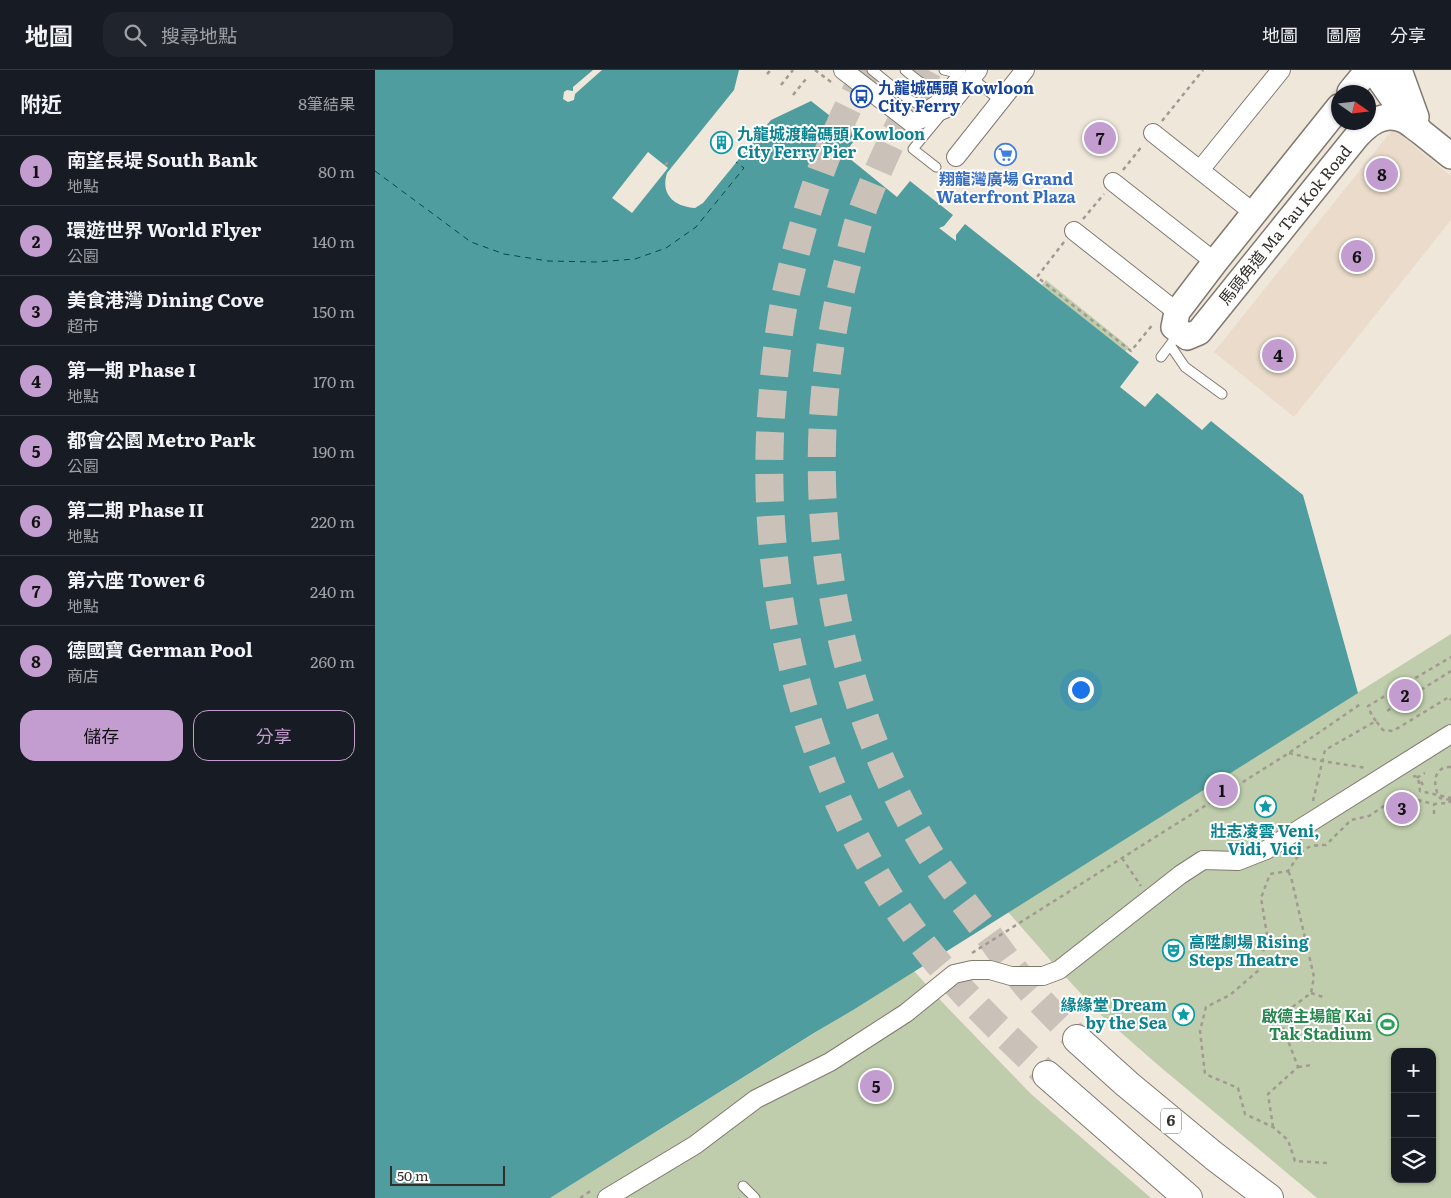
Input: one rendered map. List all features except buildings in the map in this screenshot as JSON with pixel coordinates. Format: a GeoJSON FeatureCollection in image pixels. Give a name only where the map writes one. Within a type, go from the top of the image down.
{"type":"FeatureCollection","features":[{"type":"Feature","properties":{"kind":"highway","name":"6"},"geometry":{"type":"LineString","coordinates":[[1077,1039],[1141,1096],[1269,1198]]}},
{"type":"Feature","properties":{"kind":"highway"},"geometry":{"type":"LineString","coordinates":[[1047,1075],[1188,1198]]}},
{"type":"Feature","properties":{"kind":"street"},"geometry":{"type":"LineString","coordinates":[[843,70],[912,123],[947,108],[968,72]]}},
{"type":"Feature","properties":{"kind":"street"},"geometry":{"type":"LineString","coordinates":[[956,156],[1004,103],[1025,70]]}},
{"type":"Feature","properties":{"kind":"street"},"geometry":{"type":"LineString","coordinates":[[1200,170],[1281,70]]}},
{"type":"Feature","properties":{"kind":"street"},"geometry":{"type":"LineString","coordinates":[[1356,85],[1368,70]]}},
{"type":"Feature","properties":{"kind":"street"},"geometry":{"type":"LineString","coordinates":[[1373,70],[1394,100],[1421,132],[1451,156]]}},
{"type":"Feature","properties":{"kind":"street"},"geometry":{"type":"LineString","coordinates":[[1399,70],[1421,132]]}},
{"type":"Feature","properties":{"kind":"street","name":"馬頭角道 Ma Tau Kok Road"},"geometry":{"type":"LineString","coordinates":[[1331,117],[1215,262],[1176,330],[1187,337],[1199,332],[1367,126],[1374,121],[1392,116],[1404,120],[1421,132]]}},
{"type":"Feature","properties":{"kind":"street"},"geometry":{"type":"LineString","coordinates":[[1153,133],[1253,213]]}},
{"type":"Feature","properties":{"kind":"street"},"geometry":{"type":"LineString","coordinates":[[1113,182],[1215,262]]}},
{"type":"Feature","properties":{"kind":"street"},"geometry":{"type":"LineString","coordinates":[[1074,231],[1176,330]]}},
{"type":"Feature","properties":{"kind":"street"},"geometry":{"type":"LineString","coordinates":[[607,1198],[695,1145],[756,1099],[830,1062],[906,1012],[954,974],[972,970],[990,970],[1011,976],[1043,976],[1059,970],[1180,875],[1203,860],[1238,861],[1266,850],[1451,734]]}},
{"type":"Feature","properties":{"kind":"lane"},"geometry":{"type":"LineString","coordinates":[[872,70],[909,99],[922,106],[928,106],[933,103],[948,85]]}},
{"type":"Feature","properties":{"kind":"lane"},"geometry":{"type":"LineString","coordinates":[[905,70],[926,86],[938,88],[948,85],[968,72]]}},
{"type":"Feature","properties":{"kind":"lane"},"geometry":{"type":"LineString","coordinates":[[943,70],[968,72],[1004,103]]}},
{"type":"Feature","properties":{"kind":"lane"},"geometry":{"type":"LineString","coordinates":[[935,167],[913,149],[947,108]]}},
{"type":"Feature","properties":{"kind":"lane"},"geometry":{"type":"LineString","coordinates":[[1176,330],[1185,366],[1222,394]]}},
{"type":"Feature","properties":{"kind":"lane","name":"馬頭角道 Ma Tau Kok Road"},"geometry":{"type":"LineString","coordinates":[[1161,357],[1176,330]]}},
{"type":"Feature","properties":{"kind":"lane"},"geometry":{"type":"LineString","coordinates":[[743,1186],[755,1198]]}},
{"type":"Feature","properties":{"kind":"path"},"geometry":{"type":"LineString","coordinates":[[767,74],[771,70]]}},
{"type":"Feature","properties":{"kind":"path"},"geometry":{"type":"LineString","coordinates":[[781,85],[793,70]]}},
{"type":"Feature","properties":{"kind":"path"},"geometry":{"type":"LineString","coordinates":[[793,95],[806,79]]}},
{"type":"Feature","properties":{"kind":"path"},"geometry":{"type":"LineString","coordinates":[[665,165],[667,163],[672,166]]}},
{"type":"Feature","properties":{"kind":"path"},"geometry":{"type":"LineString","coordinates":[[1037,277],[1131,351]]}},
{"type":"Feature","properties":{"kind":"path"},"geometry":{"type":"LineString","coordinates":[[1451,657],[1369,706],[1372,716],[1383,730],[1393,731],[1449,697],[1451,700]]}},
{"type":"Feature","properties":{"kind":"path"},"geometry":{"type":"LineString","coordinates":[[1387,711],[1451,671]]}},
{"type":"Feature","properties":{"kind":"path"},"geometry":{"type":"LineString","coordinates":[[1019,924],[1289,753],[1362,703]]}},
{"type":"Feature","properties":{"kind":"path"},"geometry":{"type":"LineString","coordinates":[[1307,824],[1325,750],[1376,721]]}},
{"type":"Feature","properties":{"kind":"path"},"geometry":{"type":"LineString","coordinates":[[1289,753],[1322,761],[1418,777],[1423,784]]}},
{"type":"Feature","properties":{"kind":"path"},"geometry":{"type":"LineString","coordinates":[[1451,766],[1442,769],[1438,773],[1435,786],[1440,798],[1451,799]]}},
{"type":"Feature","properties":{"kind":"path"},"geometry":{"type":"LineString","coordinates":[[1418,777],[1425,772]]}},
{"type":"Feature","properties":{"kind":"path"},"geometry":{"type":"LineString","coordinates":[[1418,777],[1420,791],[1451,799]]}},
{"type":"Feature","properties":{"kind":"path"},"geometry":{"type":"LineString","coordinates":[[1327,1164],[1295,1161],[1288,1140],[1273,1127],[1245,1114],[1237,1088],[1205,1074],[1200,1031],[1206,1007],[1230,995],[1259,970],[1267,935],[1261,898],[1270,874],[1288,871],[1308,846],[1326,845],[1351,820],[1369,816],[1396,798],[1405,797],[1435,804],[1449,803]]}},
{"type":"Feature","properties":{"kind":"path"},"geometry":{"type":"LineString","coordinates":[[1449,803],[1451,799]]}},
{"type":"Feature","properties":{"kind":"path"},"geometry":{"type":"LineString","coordinates":[[1449,803],[1451,807]]}},
{"type":"Feature","properties":{"kind":"path"},"geometry":{"type":"LineString","coordinates":[[1434,814],[1435,804]]}},
{"type":"Feature","properties":{"kind":"path"},"geometry":{"type":"LineString","coordinates":[[1122,858],[1151,899]]}},
{"type":"Feature","properties":{"kind":"path"},"geometry":{"type":"LineString","coordinates":[[1288,871],[1314,977],[1311,993],[1279,1017],[1298,1067]]}},
{"type":"Feature","properties":{"kind":"path"},"geometry":{"type":"LineString","coordinates":[[1311,993],[1323,997]]}},
{"type":"Feature","properties":{"kind":"path"},"geometry":{"type":"LineString","coordinates":[[1273,1127],[1268,1094],[1298,1067],[1311,1065]]}},
{"type":"Feature","properties":{"kind":"shaded area"},"geometry":{"type":"Polygon","coordinates":[[[1393,129],[1451,176],[1451,220],[1294,417],[1214,352],[1393,129]]]}},
{"type":"Feature","properties":{"kind":"green space"},"geometry":{"type":"Polygon","coordinates":[[[1046,280],[1129,347],[1125,352],[1042,285],[1046,280]]]}},
{"type":"Feature","properties":{"kind":"green space"},"geometry":{"type":"Polygon","coordinates":[[[1451,634],[1451,1198],[1317,1198],[1102,1016],[1008,912],[1451,634]]]}},
{"type":"Feature","properties":{"kind":"green space"},"geometry":{"type":"Polygon","coordinates":[[[914,971],[1031,1094],[1151,1198],[550,1198],[914,971]]]}},
{"type":"Feature","properties":{"kind":"water"},"geometry":{"type":"Polygon","coordinates":[[[375,70],[593,70],[573,87],[573,91],[567,90],[564,92],[563,99],[568,102],[574,100],[575,94],[602,70],[739,70],[734,90],[667,173],[666,188],[671,198],[681,205],[695,208],[703,203],[771,120],[811,101],[857,137],[844,154],[897,197],[910,181],[953,215],[944,226],[939,228],[956,241],[956,235],[965,224],[1139,362],[1120,387],[1145,407],[1157,393],[1202,430],[1211,421],[1303,495],[1358,693],[550,1198],[375,1198],[375,70]]]}},
{"type":"Feature","properties":{"kind":"pier"},"geometry":{"type":"Polygon","coordinates":[[[648,152],[668,168],[632,213],[612,198],[648,152]]]}},
{"type":"Feature","properties":{"kind":"ferry route"},"geometry":{"type":"LineString","coordinates":[[375,171],[471,242],[504,254],[548,261],[596,262],[635,259],[666,248],[696,227],[744,168],[736,162]]}},
{"type":"Feature","properties":{"kind":"tunnel"},"geometry":{"type":"LineString","coordinates":[[867,70],[831,144],[816,184],[797,246],[781,320],[771,415],[769,481],[773,548],[782,614],[796,679],[815,742],[839,804],[870,863],[905,920],[937,962],[972,1001],[1047,1075]]}},
{"type":"Feature","properties":{"kind":"tunnel"},"geometry":{"type":"LineString","coordinates":[[928,70],[891,144],[859,220],[832,334],[824,408],[822,483],[827,557],[840,630],[859,702],[886,772],[920,838],[946,879],[1019,977],[1077,1039]]}},
{"type":"Feature","properties":{"kind":"place","name":"九龍城碼頭 Kowloon City Ferry"},"geometry":{"type":"Point","coordinates":[862,97]}},
{"type":"Feature","properties":{"kind":"place","name":"第六座 Tower 6"},"geometry":{"type":"Point","coordinates":[1100,138]}},
{"type":"Feature","properties":{"kind":"place","name":"九龍城渡輪碼頭 Kowloon City Ferry Pier"},"geometry":{"type":"Point","coordinates":[721,143]}},
{"type":"Feature","properties":{"kind":"place","name":"翔龍灣廣場 Grand Waterfront Plaza"},"geometry":{"type":"Point","coordinates":[1006,155]}},
{"type":"Feature","properties":{"kind":"place","name":"德國寶 German Pool"},"geometry":{"type":"Point","coordinates":[1382,174]}},
{"type":"Feature","properties":{"kind":"place","name":"第二期 Phase II"},"geometry":{"type":"Point","coordinates":[1357,256]}},
{"type":"Feature","properties":{"kind":"place","name":"第一期 Phase I"},"geometry":{"type":"Point","coordinates":[1278,355]}},
{"type":"Feature","properties":{"kind":"place","name":"環遊世界 World Flyer"},"geometry":{"type":"Point","coordinates":[1405,695]}},
{"type":"Feature","properties":{"kind":"place","name":"南望長堤 South Bank"},"geometry":{"type":"Point","coordinates":[1222,790]}},
{"type":"Feature","properties":{"kind":"place","name":"壯志凌雲 Veni, Vidi, Vici"},"geometry":{"type":"Point","coordinates":[1265,807]}},
{"type":"Feature","properties":{"kind":"place","name":"美食港灣 Dining Cove"},"geometry":{"type":"Point","coordinates":[1402,808]}},
{"type":"Feature","properties":{"kind":"place","name":"高陞劇場 Rising Steps Theatre"},"geometry":{"type":"Point","coordinates":[1173,951]}},
{"type":"Feature","properties":{"kind":"place","name":"緣緣堂 Dream by the Sea"},"geometry":{"type":"Point","coordinates":[1183,1014]}},
{"type":"Feature","properties":{"kind":"place","name":"啟德主場館 Kai Tak Stadium"},"geometry":{"type":"Point","coordinates":[1388,1025]}},
{"type":"Feature","properties":{"kind":"place","name":"都會公園 Metro Park"},"geometry":{"type":"Point","coordinates":[876,1086]}}]}
